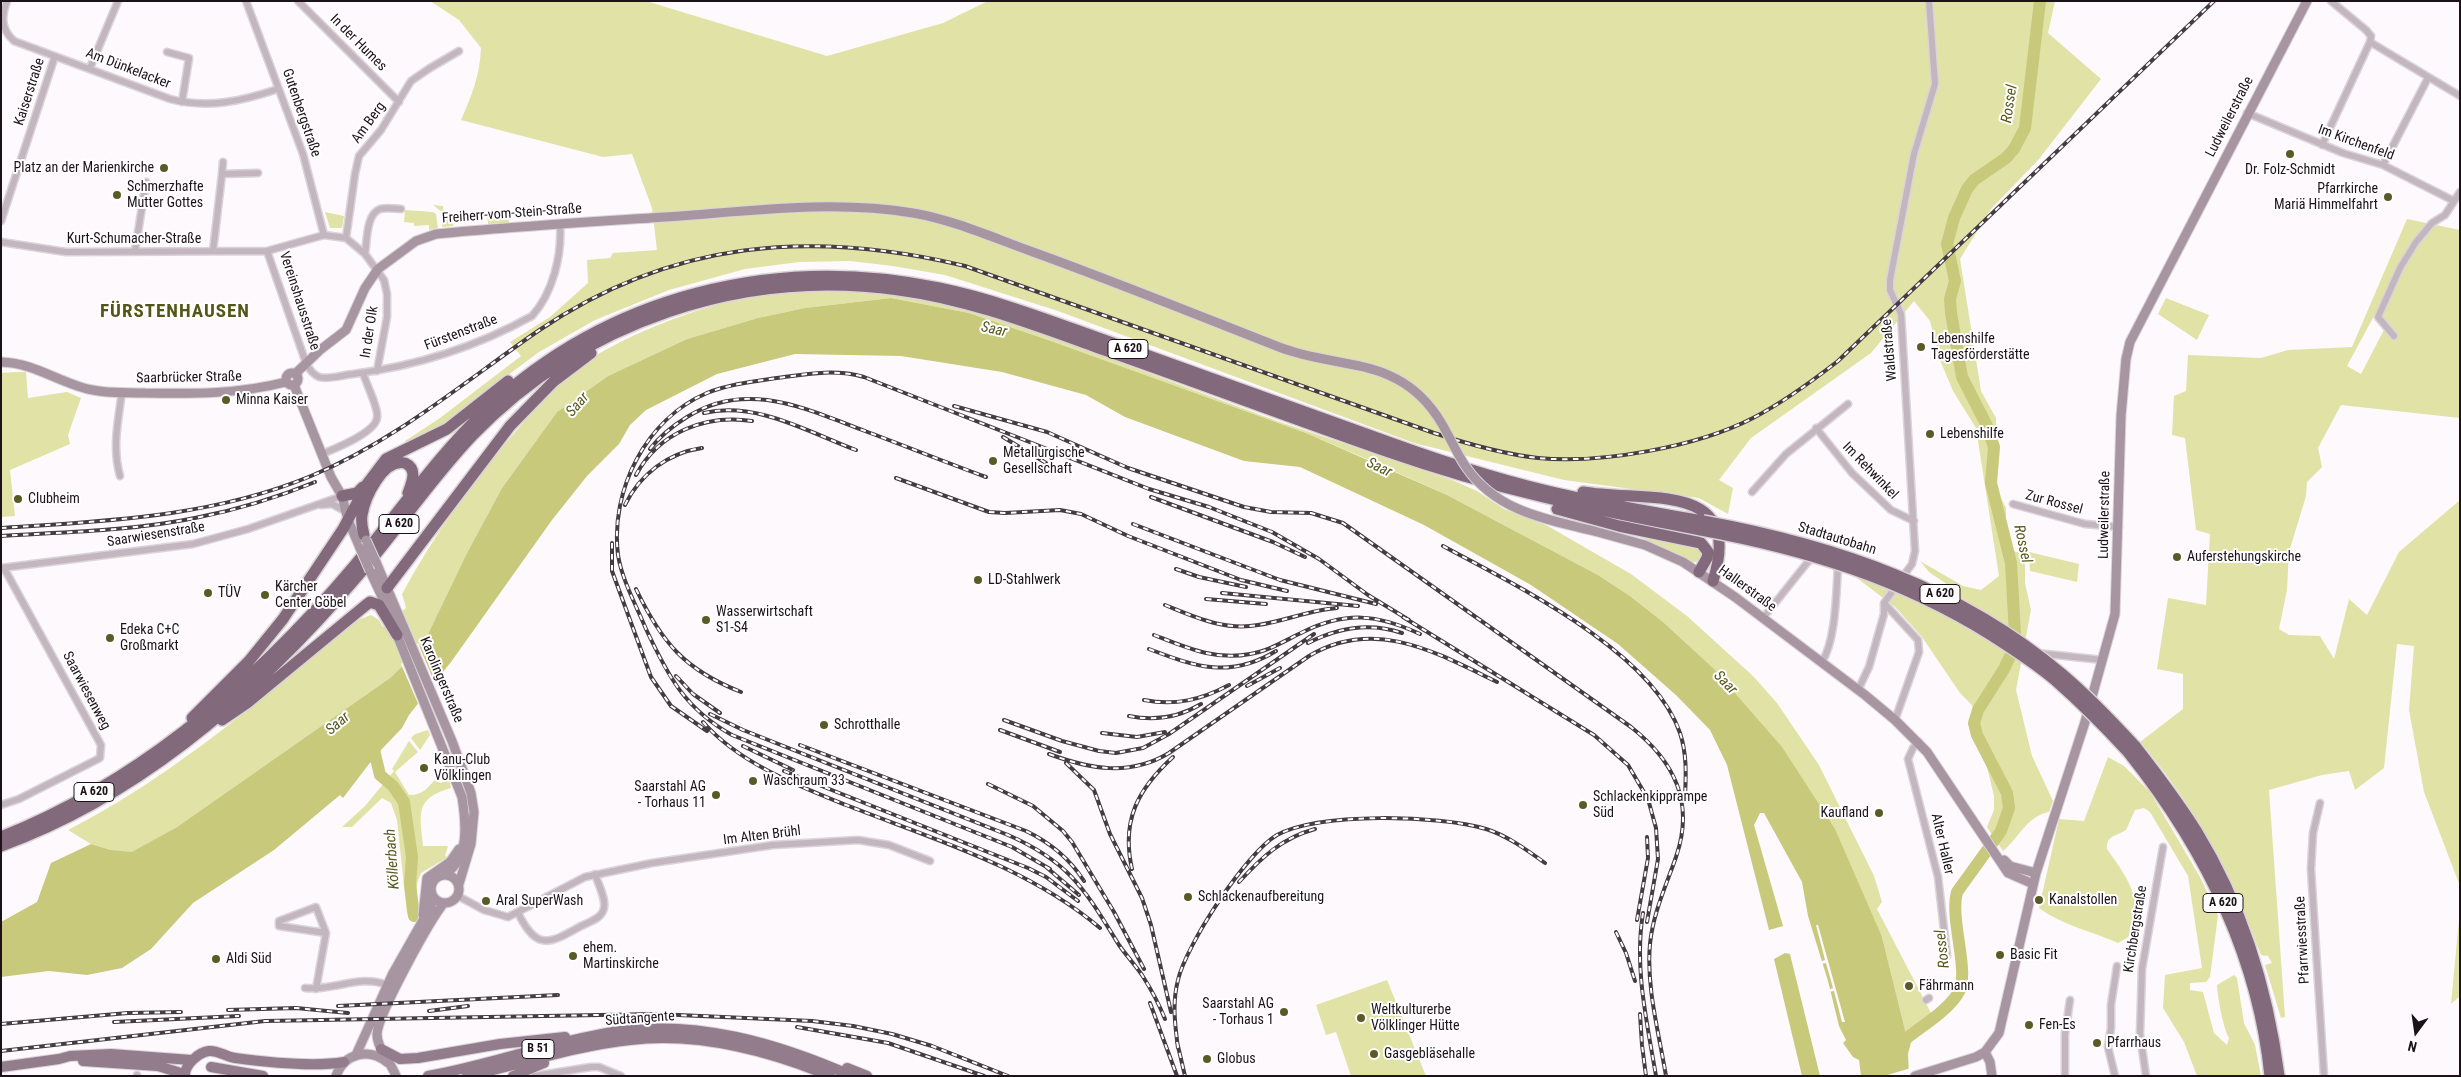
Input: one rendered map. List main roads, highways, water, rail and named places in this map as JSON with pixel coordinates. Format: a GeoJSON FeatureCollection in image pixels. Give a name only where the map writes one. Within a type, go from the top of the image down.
{"type":"FeatureCollection","features":[{"type":"Feature","properties":{"kind":"highway","name":"A 620"},"geometry":{"type":"LineString","coordinates":[[1,846],[45,828],[96,802],[168,755],[216,717],[288,653],[363,569],[454,456],[506,404],[582,350],[604,338],[648,319],[700,302],[738,292],[812,281]]}},
{"type":"Feature","properties":{"kind":"highway","name":"A 620"},"geometry":{"type":"LineString","coordinates":[[1,837],[74,804],[145,761],[212,710],[282,645],[352,568],[450,447],[482,414],[525,377],[560,353],[627,317],[698,292],[736,283],[812,281],[902,290],[977,307],[1033,324],[1496,482],[1682,502],[1701,508],[1712,518],[1719,536],[1713,581]]}},
{"type":"Feature","properties":{"kind":"highway"},"geometry":{"type":"LineString","coordinates":[[387,588],[510,426],[531,403],[554,381],[584,357],[606,343],[632,331],[648,319]]}},
{"type":"Feature","properties":{"kind":"highway"},"geometry":{"type":"LineString","coordinates":[[145,761],[231,680],[267,640],[301,594],[367,484],[386,459],[447,429],[518,374],[560,353]]}},
{"type":"Feature","properties":{"kind":"highway"},"geometry":{"type":"LineString","coordinates":[[365,537],[362,515],[369,496],[386,470],[398,462],[408,465],[414,474],[402,505]]}},
{"type":"Feature","properties":{"kind":"highway","name":"Stadtautobahn"},"geometry":{"type":"LineString","coordinates":[[1436,463],[1478,472],[1496,482],[1569,496],[1702,526],[1816,546],[1895,573],[1953,600],[2000,627],[2063,674],[2132,749]]}},
{"type":"Feature","properties":{"kind":"highway"},"geometry":{"type":"LineString","coordinates":[[1496,482],[1590,519],[1701,542],[1708,552],[1708,558],[1699,572]]}},
{"type":"Feature","properties":{"kind":"highway"},"geometry":{"type":"LineString","coordinates":[[342,496],[357,493],[367,484]]}},
{"type":"Feature","properties":{"kind":"highway"},"geometry":{"type":"LineString","coordinates":[[168,755],[247,703],[370,602],[379,604],[392,615],[397,635]]}},
{"type":"Feature","properties":{"kind":"highway","name":"A 620"},"geometry":{"type":"LineString","coordinates":[[2132,749],[2190,838],[2227,913],[2248,970],[2257,1005],[2270,1076]]}},
{"type":"Feature","properties":{"kind":"highway","name":"A 620"},"geometry":{"type":"LineString","coordinates":[[2132,749],[2171,792],[2198,834],[2235,909],[2266,1003],[2279,1076]]}},
{"type":"Feature","properties":{"kind":"main road","name":"Ludweilerstraße"},"geometry":{"type":"LineString","coordinates":[[1985,1052],[1995,1040],[2002,1023],[2036,872],[2085,722],[2115,614],[2122,407],[2126,359],[2130,342],[2306,1]]}},
{"type":"Feature","properties":{"kind":"main road","name":"Freiherr-vom-Stein-Straße"},"geometry":{"type":"LineString","coordinates":[[290,383],[287,374],[295,374],[350,325],[364,288],[378,269],[416,241],[436,234],[783,208],[850,207],[883,209],[936,218],[1065,264],[1289,351],[1371,367],[1413,389],[1438,416]]}},
{"type":"Feature","properties":{"kind":"main road","name":"Saarbrücker Straße"},"geometry":{"type":"LineString","coordinates":[[1,362],[33,366],[86,389],[122,392],[211,394],[240,392],[290,383]]}},
{"type":"Feature","properties":{"kind":"main road","name":"Karolingerstraße"},"geometry":{"type":"LineString","coordinates":[[290,383],[342,496],[352,504],[349,513],[360,548],[452,741],[471,793],[474,812],[472,844],[459,884]]}},
{"type":"Feature","properties":{"kind":"main road","name":"Hallerstraße"},"geometry":{"type":"LineString","coordinates":[[1438,416],[1465,466],[1486,490],[1498,499],[1514,508],[1540,517],[1645,545],[1699,572],[1858,690],[1919,742],[1941,770],[2008,873],[2033,884]]}},
{"type":"Feature","properties":{"kind":"main road","name":"Karolingerstraße"},"geometry":{"type":"LineString","coordinates":[[349,513],[365,537],[387,588],[392,615]]}},
{"type":"Feature","properties":{"kind":"main road","name":"Karolingerstraße"},"geometry":{"type":"LineString","coordinates":[[397,635],[462,797],[465,815],[463,842],[458,863],[445,874]]}},
{"type":"Feature","properties":{"kind":"main road"},"geometry":{"type":"LineString","coordinates":[[424,920],[426,878],[452,860],[463,842]]}},
{"type":"Feature","properties":{"kind":"main road","name":"Hallerstraße"},"geometry":{"type":"LineString","coordinates":[[1998,856],[2010,866],[2036,872]]}},
{"type":"Feature","properties":{"kind":"main road"},"geometry":{"type":"LineString","coordinates":[[445,874],[454,878],[459,884],[458,896],[452,902],[444,903],[434,898],[431,890],[432,883],[438,876],[445,874]]}},
{"type":"Feature","properties":{"kind":"main road"},"geometry":{"type":"LineString","coordinates":[[356,1055],[387,985],[424,920],[434,898]]}},
{"type":"Feature","properties":{"kind":"main road"},"geometry":{"type":"LineString","coordinates":[[394,1072],[381,1049],[378,1039],[378,1027],[410,960],[444,903]]}},
{"type":"Feature","properties":{"kind":"main road","name":"Südtangente"},"geometry":{"type":"LineString","coordinates":[[428,1076],[589,1037],[691,1030],[729,1035],[771,1045],[816,1060],[852,1076]]}},
{"type":"Feature","properties":{"kind":"main road","name":"Südtangente"},"geometry":{"type":"LineString","coordinates":[[468,1076],[646,1034],[739,1047],[795,1062],[830,1076]]}},
{"type":"Feature","properties":{"kind":"main road"},"geometry":{"type":"LineString","coordinates":[[381,1049],[395,1057],[412,1058],[524,1042],[589,1037]]}},
{"type":"Feature","properties":{"kind":"main road"},"geometry":{"type":"LineString","coordinates":[[513,1076],[578,1049]]}},
{"type":"Feature","properties":{"kind":"main road"},"geometry":{"type":"LineString","coordinates":[[59,1059],[158,1066],[184,1075],[185,1067],[205,1052],[211,1050],[234,1058],[304,1063],[344,1062],[356,1055],[376,1055],[386,1061],[394,1072]]}},
{"type":"Feature","properties":{"kind":"main road"},"geometry":{"type":"LineString","coordinates":[[1918,1075],[1985,1052],[1990,1062],[1992,1076]]}},
{"type":"Feature","properties":{"kind":"main road"},"geometry":{"type":"LineString","coordinates":[[1,1067],[70,1056],[110,1054],[204,1060],[211,1071],[263,1076]]}},
{"type":"Feature","properties":{"kind":"main road"},"geometry":{"type":"LineString","coordinates":[[816,1060],[844,1066],[867,1076]]}},
{"type":"Feature","properties":{"kind":"main road"},"geometry":{"type":"LineString","coordinates":[[336,1076],[344,1062]]}},
{"type":"Feature","properties":{"kind":"water","name":"Saar"},"geometry":{"type":"Polygon","coordinates":[[[891,298],[969,313],[1306,433],[1447,495],[1598,575],[1630,596],[1663,622],[1712,667],[1782,747],[1835,829],[1882,937],[1906,1034],[1914,1030],[1908,1054],[1909,1076],[1861,1076],[1859,1060],[1853,1057],[1843,1043],[1846,1040],[1839,1026],[1828,981],[1808,916],[1802,882],[1764,813],[1760,813],[1754,825],[1783,926],[1769,930],[1727,765],[1710,730],[1677,696],[1618,644],[1531,585],[1424,525],[1300,467],[1244,461],[1125,417],[1086,395],[1002,372],[901,356],[795,354],[717,374],[646,410],[630,425],[619,444],[587,476],[552,520],[451,662],[409,715],[402,728],[381,750],[378,765],[371,762],[343,798],[340,795],[274,850],[193,903],[151,949],[122,968],[87,975],[49,971],[1,977],[1,922],[37,902],[51,863],[91,844],[111,850],[132,852],[177,827],[390,678],[411,658],[428,634],[467,553],[502,488],[557,412],[608,376],[687,339],[758,318],[805,308],[891,298]]]}},
{"type":"Feature","properties":{"kind":"water"},"geometry":{"type":"Polygon","coordinates":[[[1785,953],[1790,954],[1820,1076],[1802,1076],[1774,959],[1785,953]]]}},
{"type":"Feature","properties":{"kind":"waterway","name":"Rossel"},"geometry":{"type":"LineString","coordinates":[[1901,1043],[1938,1015],[1957,995],[1961,986],[1962,975],[1955,904],[1957,892],[2001,831],[2009,808],[2007,793],[1977,735],[1974,723],[1978,710],[2004,669],[2013,650],[2015,634],[2011,563],[1991,483],[1994,447],[1986,424],[1962,377],[1951,313],[1950,299],[1955,281],[1947,244],[1954,218],[1967,189],[1974,180],[2006,158],[2014,149],[2025,128],[2040,1]]}},
{"type":"Feature","properties":{"kind":"waterway","name":"Köllerbach"},"geometry":{"type":"LineString","coordinates":[[374,750],[380,775],[393,786],[404,802],[412,857],[410,884],[414,916]]}},
{"type":"Feature","properties":{"kind":"railway"},"geometry":{"type":"LineString","coordinates":[[1,528],[159,515],[197,509],[274,490],[311,476],[372,446],[428,410],[538,331],[589,301],[640,277],[691,261],[744,250],[798,246],[852,248],[908,254],[965,266],[1434,433],[1498,451],[1538,458],[1563,459],[1619,456],[1677,445],[1705,437],[1753,418],[1818,377],[1838,361],[2214,1]]}},
{"type":"Feature","properties":{"kind":"railway"},"geometry":{"type":"LineString","coordinates":[[1050,869],[1012,847],[732,735],[716,725],[690,702],[670,676],[654,646],[626,583],[618,555],[617,530],[620,506],[627,482],[637,459],[650,439],[666,420],[685,405],[707,393],[730,386],[817,373],[852,374],[864,377],[1149,489],[1209,507],[1272,532],[1319,559],[1368,595],[1409,620]]}},
{"type":"Feature","properties":{"kind":"railway"},"geometry":{"type":"LineString","coordinates":[[650,449],[677,424],[709,406],[732,400],[754,399],[799,407],[821,414],[986,477]]}},
{"type":"Feature","properties":{"kind":"railway"},"geometry":{"type":"LineString","coordinates":[[954,406],[1047,432],[1128,468],[1244,507],[1271,512],[1311,513],[1343,523],[1631,727],[1646,740],[1659,754],[1677,784],[1683,818],[1676,857],[1657,910],[1650,944],[1651,993],[1666,1076]]}},
{"type":"Feature","properties":{"kind":"railway"},"geometry":{"type":"LineString","coordinates":[[704,413],[723,410],[743,411],[762,415],[801,427],[856,450]]}},
{"type":"Feature","properties":{"kind":"railway"},"geometry":{"type":"LineString","coordinates":[[636,475],[657,447],[685,429],[718,420],[752,421]]}},
{"type":"Feature","properties":{"kind":"railway"},"geometry":{"type":"LineString","coordinates":[[1003,437],[1046,463]]}},
{"type":"Feature","properties":{"kind":"railway"},"geometry":{"type":"LineString","coordinates":[[625,505],[639,484],[656,467],[678,455],[702,448]]}},
{"type":"Feature","properties":{"kind":"railway"},"geometry":{"type":"LineString","coordinates":[[896,478],[989,512],[1060,510],[1081,514],[1128,536],[1241,580],[1287,591]]}},
{"type":"Feature","properties":{"kind":"railway"},"geometry":{"type":"LineString","coordinates":[[1,536],[147,526],[171,522],[210,515],[256,503],[315,482]]}},
{"type":"Feature","properties":{"kind":"railway"},"geometry":{"type":"LineString","coordinates":[[1151,497],[1273,542],[1305,557]]}},
{"type":"Feature","properties":{"kind":"railway"},"geometry":{"type":"LineString","coordinates":[[1133,524],[1280,580],[1376,604]]}},
{"type":"Feature","properties":{"kind":"railway"},"geometry":{"type":"LineString","coordinates":[[612,543],[612,571],[651,677],[671,706],[707,731]]}},
{"type":"Feature","properties":{"kind":"railway"},"geometry":{"type":"LineString","coordinates":[[1443,546],[1506,580],[1578,623],[1612,648],[1641,675],[1665,703],[1680,733],[1685,757],[1685,797]]}},
{"type":"Feature","properties":{"kind":"railway"},"geometry":{"type":"LineString","coordinates":[[1176,569],[1199,577],[1246,587]]}},
{"type":"Feature","properties":{"kind":"railway"},"geometry":{"type":"LineString","coordinates":[[636,589],[656,625],[677,652],[705,674],[741,692]]}},
{"type":"Feature","properties":{"kind":"railway"},"geometry":{"type":"LineString","coordinates":[[1222,593],[1358,606]]}},
{"type":"Feature","properties":{"kind":"railway"},"geometry":{"type":"LineString","coordinates":[[1206,599],[1266,604]]}},
{"type":"Feature","properties":{"kind":"railway"},"geometry":{"type":"LineString","coordinates":[[1165,605],[1210,622],[1233,626],[1258,625],[1337,608]]}},
{"type":"Feature","properties":{"kind":"railway"},"geometry":{"type":"LineString","coordinates":[[1403,617],[1594,735],[1628,765],[1648,799],[1656,828],[1658,859],[1647,922]]}},
{"type":"Feature","properties":{"kind":"railway"},"geometry":{"type":"LineString","coordinates":[[1154,635],[1200,652],[1237,656],[1264,650],[1319,625],[1348,618],[1375,619],[1390,622],[1420,634]]}},
{"type":"Feature","properties":{"kind":"railway"},"geometry":{"type":"LineString","coordinates":[[1308,643],[1342,630],[1354,628],[1378,628],[1402,633]]}},
{"type":"Feature","properties":{"kind":"railway"},"geometry":{"type":"LineString","coordinates":[[1004,720],[1062,741],[1099,751],[1116,753],[1143,748],[1169,734],[1314,634]]}},
{"type":"Feature","properties":{"kind":"railway"},"geometry":{"type":"LineString","coordinates":[[1049,754],[1094,767],[1124,768],[1154,761],[1169,753],[1309,656],[1333,645],[1358,639],[1381,639],[1428,650],[1497,682]]}},
{"type":"Feature","properties":{"kind":"railway"},"geometry":{"type":"LineString","coordinates":[[1149,649],[1182,661],[1213,667],[1243,665],[1259,660],[1276,651]]}},
{"type":"Feature","properties":{"kind":"railway"},"geometry":{"type":"LineString","coordinates":[[1247,686],[1280,668]]}},
{"type":"Feature","properties":{"kind":"railway"},"geometry":{"type":"LineString","coordinates":[[676,676],[693,694],[720,713]]}},
{"type":"Feature","properties":{"kind":"railway"},"geometry":{"type":"LineString","coordinates":[[1144,700],[1177,702],[1208,695],[1229,685]]}},
{"type":"Feature","properties":{"kind":"railway"},"geometry":{"type":"LineString","coordinates":[[1129,716],[1166,717],[1184,712],[1201,704]]}},
{"type":"Feature","properties":{"kind":"railway"},"geometry":{"type":"LineString","coordinates":[[710,714],[743,730],[1008,835],[1047,856],[1074,880],[1096,908],[1119,945],[1142,975],[1165,1019]]}},
{"type":"Feature","properties":{"kind":"railway"},"geometry":{"type":"LineString","coordinates":[[703,722],[717,737],[751,761],[788,781],[979,856],[1011,871],[1072,907],[1100,928]]}},
{"type":"Feature","properties":{"kind":"railway"},"geometry":{"type":"LineString","coordinates":[[1000,730],[1060,752]]}},
{"type":"Feature","properties":{"kind":"railway"},"geometry":{"type":"LineString","coordinates":[[1102,733],[1137,737],[1165,732]]}},
{"type":"Feature","properties":{"kind":"railway"},"geometry":{"type":"LineString","coordinates":[[800,745],[1026,831],[1043,840],[1058,852],[1072,865],[1084,881]]}},
{"type":"Feature","properties":{"kind":"railway"},"geometry":{"type":"LineString","coordinates":[[743,746],[793,770]]}},
{"type":"Feature","properties":{"kind":"railway"},"geometry":{"type":"LineString","coordinates":[[1132,869],[1129,835],[1135,807],[1150,781],[1173,757]]}},
{"type":"Feature","properties":{"kind":"railway"},"geometry":{"type":"LineString","coordinates":[[1066,763],[1094,790],[1110,834],[1142,898],[1151,925],[1171,1012]]}},
{"type":"Feature","properties":{"kind":"railway"},"geometry":{"type":"LineString","coordinates":[[784,771],[1028,868],[1046,877],[1078,901]]}},
{"type":"Feature","properties":{"kind":"railway"},"geometry":{"type":"LineString","coordinates":[[988,784],[1033,806],[1063,831],[1072,842],[1114,912],[1144,969]]}},
{"type":"Feature","properties":{"kind":"railway"},"geometry":{"type":"LineString","coordinates":[[1178,1048],[1175,997],[1183,964],[1205,923],[1234,880],[1264,845],[1277,835],[1321,822],[1349,819],[1380,818],[1439,821],[1465,824],[1494,832],[1516,843],[1545,863]]}},
{"type":"Feature","properties":{"kind":"railway"},"geometry":{"type":"LineString","coordinates":[[1239,882],[1256,864],[1283,843],[1315,829]]}},
{"type":"Feature","properties":{"kind":"railway"},"geometry":{"type":"LineString","coordinates":[[1637,920],[1648,858],[1647,837]]}},
{"type":"Feature","properties":{"kind":"railway"},"geometry":{"type":"LineString","coordinates":[[1045,866],[1079,895]]}},
{"type":"Feature","properties":{"kind":"railway"},"geometry":{"type":"LineString","coordinates":[[1643,913],[1640,954],[1641,975],[1656,1076]]}},
{"type":"Feature","properties":{"kind":"railway"},"geometry":{"type":"LineString","coordinates":[[1616,932],[1626,953],[1635,981]]}},
{"type":"Feature","properties":{"kind":"railway"},"geometry":{"type":"LineString","coordinates":[[338,1006],[558,995]]}},
{"type":"Feature","properties":{"kind":"railway"},"geometry":{"type":"LineString","coordinates":[[1150,1003],[1177,1076]]}},
{"type":"Feature","properties":{"kind":"railway"},"geometry":{"type":"LineString","coordinates":[[429,1011],[468,1006]]}},
{"type":"Feature","properties":{"kind":"railway"},"geometry":{"type":"LineString","coordinates":[[228,1010],[296,1008],[348,1013]]}},
{"type":"Feature","properties":{"kind":"railway"},"geometry":{"type":"LineString","coordinates":[[1,1024],[128,1013],[181,1012]]}},
{"type":"Feature","properties":{"kind":"railway"},"geometry":{"type":"LineString","coordinates":[[1,1051],[265,1021],[656,1014],[812,1021],[853,1026],[892,1034],[932,1046],[1008,1076]]}},
{"type":"Feature","properties":{"kind":"railway"},"geometry":{"type":"LineString","coordinates":[[1640,1014],[1646,1076]]}},
{"type":"Feature","properties":{"kind":"railway"},"geometry":{"type":"LineString","coordinates":[[114,1022],[239,1016]]}},
{"type":"Feature","properties":{"kind":"railway"},"geometry":{"type":"LineString","coordinates":[[797,1027],[888,1043],[984,1076]]}},
{"type":"Feature","properties":{"kind":"railway"},"geometry":{"type":"LineString","coordinates":[[1177,1042],[1185,1076]]}},
{"type":"Feature","properties":{"kind":"place","name":"Dr. Folz-Schmidt"},"geometry":{"type":"Point","coordinates":[2290,154]}},
{"type":"Feature","properties":{"kind":"place","name":"Platz an der Marienkirche"},"geometry":{"type":"Point","coordinates":[164,168]}},
{"type":"Feature","properties":{"kind":"place","name":"Schmerzhafte Mutter Gottes"},"geometry":{"type":"Point","coordinates":[117,195]}},
{"type":"Feature","properties":{"kind":"place","name":"Pfarrkirche Mariä Himmelfahrt"},"geometry":{"type":"Point","coordinates":[2388,197]}},
{"type":"Feature","properties":{"kind":"place","name":"Lebenshilfe Tagesförderstätte"},"geometry":{"type":"Point","coordinates":[1921,347]}},
{"type":"Feature","properties":{"kind":"place","name":"Minna Kaiser"},"geometry":{"type":"Point","coordinates":[226,400]}},
{"type":"Feature","properties":{"kind":"place","name":"Lebenshilfe"},"geometry":{"type":"Point","coordinates":[1930,434]}},
{"type":"Feature","properties":{"kind":"place","name":"Metallurgische Gesellschaft"},"geometry":{"type":"Point","coordinates":[993,461]}},
{"type":"Feature","properties":{"kind":"place","name":"Clubheim"},"geometry":{"type":"Point","coordinates":[18,499]}},
{"type":"Feature","properties":{"kind":"place","name":"Auferstehungskirche"},"geometry":{"type":"Point","coordinates":[2177,557]}},
{"type":"Feature","properties":{"kind":"place","name":"LD-Stahlwerk"},"geometry":{"type":"Point","coordinates":[978,580]}},
{"type":"Feature","properties":{"kind":"place","name":"TÜV"},"geometry":{"type":"Point","coordinates":[208,593]}},
{"type":"Feature","properties":{"kind":"place","name":"Kärcher Center Göbel"},"geometry":{"type":"Point","coordinates":[265,595]}},
{"type":"Feature","properties":{"kind":"place","name":"Wasserwirtschaft S1-S4"},"geometry":{"type":"Point","coordinates":[706,620]}},
{"type":"Feature","properties":{"kind":"place","name":"Edeka C+C Großmarkt"},"geometry":{"type":"Point","coordinates":[110,638]}},
{"type":"Feature","properties":{"kind":"place","name":"Schrotthalle"},"geometry":{"type":"Point","coordinates":[824,725]}},
{"type":"Feature","properties":{"kind":"place","name":"Kanu-Club Völklingen"},"geometry":{"type":"Point","coordinates":[424,768]}},
{"type":"Feature","properties":{"kind":"place","name":"Waschraum 33"},"geometry":{"type":"Point","coordinates":[753,781]}},
{"type":"Feature","properties":{"kind":"place","name":"Saarstahl AG - Torhaus 11"},"geometry":{"type":"Point","coordinates":[716,795]}},
{"type":"Feature","properties":{"kind":"place","name":"Schlackenkipprampe Süd"},"geometry":{"type":"Point","coordinates":[1583,805]}},
{"type":"Feature","properties":{"kind":"place","name":"Kaufland"},"geometry":{"type":"Point","coordinates":[1879,813]}},
{"type":"Feature","properties":{"kind":"place","name":"Schlackenaufbereitung"},"geometry":{"type":"Point","coordinates":[1188,897]}},
{"type":"Feature","properties":{"kind":"place","name":"Kanalstollen"},"geometry":{"type":"Point","coordinates":[2039,900]}},
{"type":"Feature","properties":{"kind":"place","name":"Aral SuperWash"},"geometry":{"type":"Point","coordinates":[486,901]}},
{"type":"Feature","properties":{"kind":"place","name":"Basic Fit"},"geometry":{"type":"Point","coordinates":[2000,955]}},
{"type":"Feature","properties":{"kind":"place","name":"ehem. Martinskirche"},"geometry":{"type":"Point","coordinates":[573,956]}},
{"type":"Feature","properties":{"kind":"place","name":"Aldi Süd"},"geometry":{"type":"Point","coordinates":[216,959]}},
{"type":"Feature","properties":{"kind":"place","name":"Fährmann"},"geometry":{"type":"Point","coordinates":[1909,986]}},
{"type":"Feature","properties":{"kind":"place","name":"Saarstahl AG - Torhaus 1"},"geometry":{"type":"Point","coordinates":[1284,1012]}},
{"type":"Feature","properties":{"kind":"place","name":"Weltkulturerbe Völklinger Hütte"},"geometry":{"type":"Point","coordinates":[1361,1018]}},
{"type":"Feature","properties":{"kind":"place","name":"Fen-Es"},"geometry":{"type":"Point","coordinates":[2029,1025]}},
{"type":"Feature","properties":{"kind":"place","name":"Pfarrhaus"},"geometry":{"type":"Point","coordinates":[2097,1043]}},
{"type":"Feature","properties":{"kind":"place","name":"Gasgebläsehalle"},"geometry":{"type":"Point","coordinates":[1374,1054]}},
{"type":"Feature","properties":{"kind":"place","name":"Globus"},"geometry":{"type":"Point","coordinates":[1207,1059]}},
{"type":"Feature","properties":{"kind":"district","name":"FÜRSTENHAUSEN"},"geometry":{"type":"Point","coordinates":[175,312]}}]}
